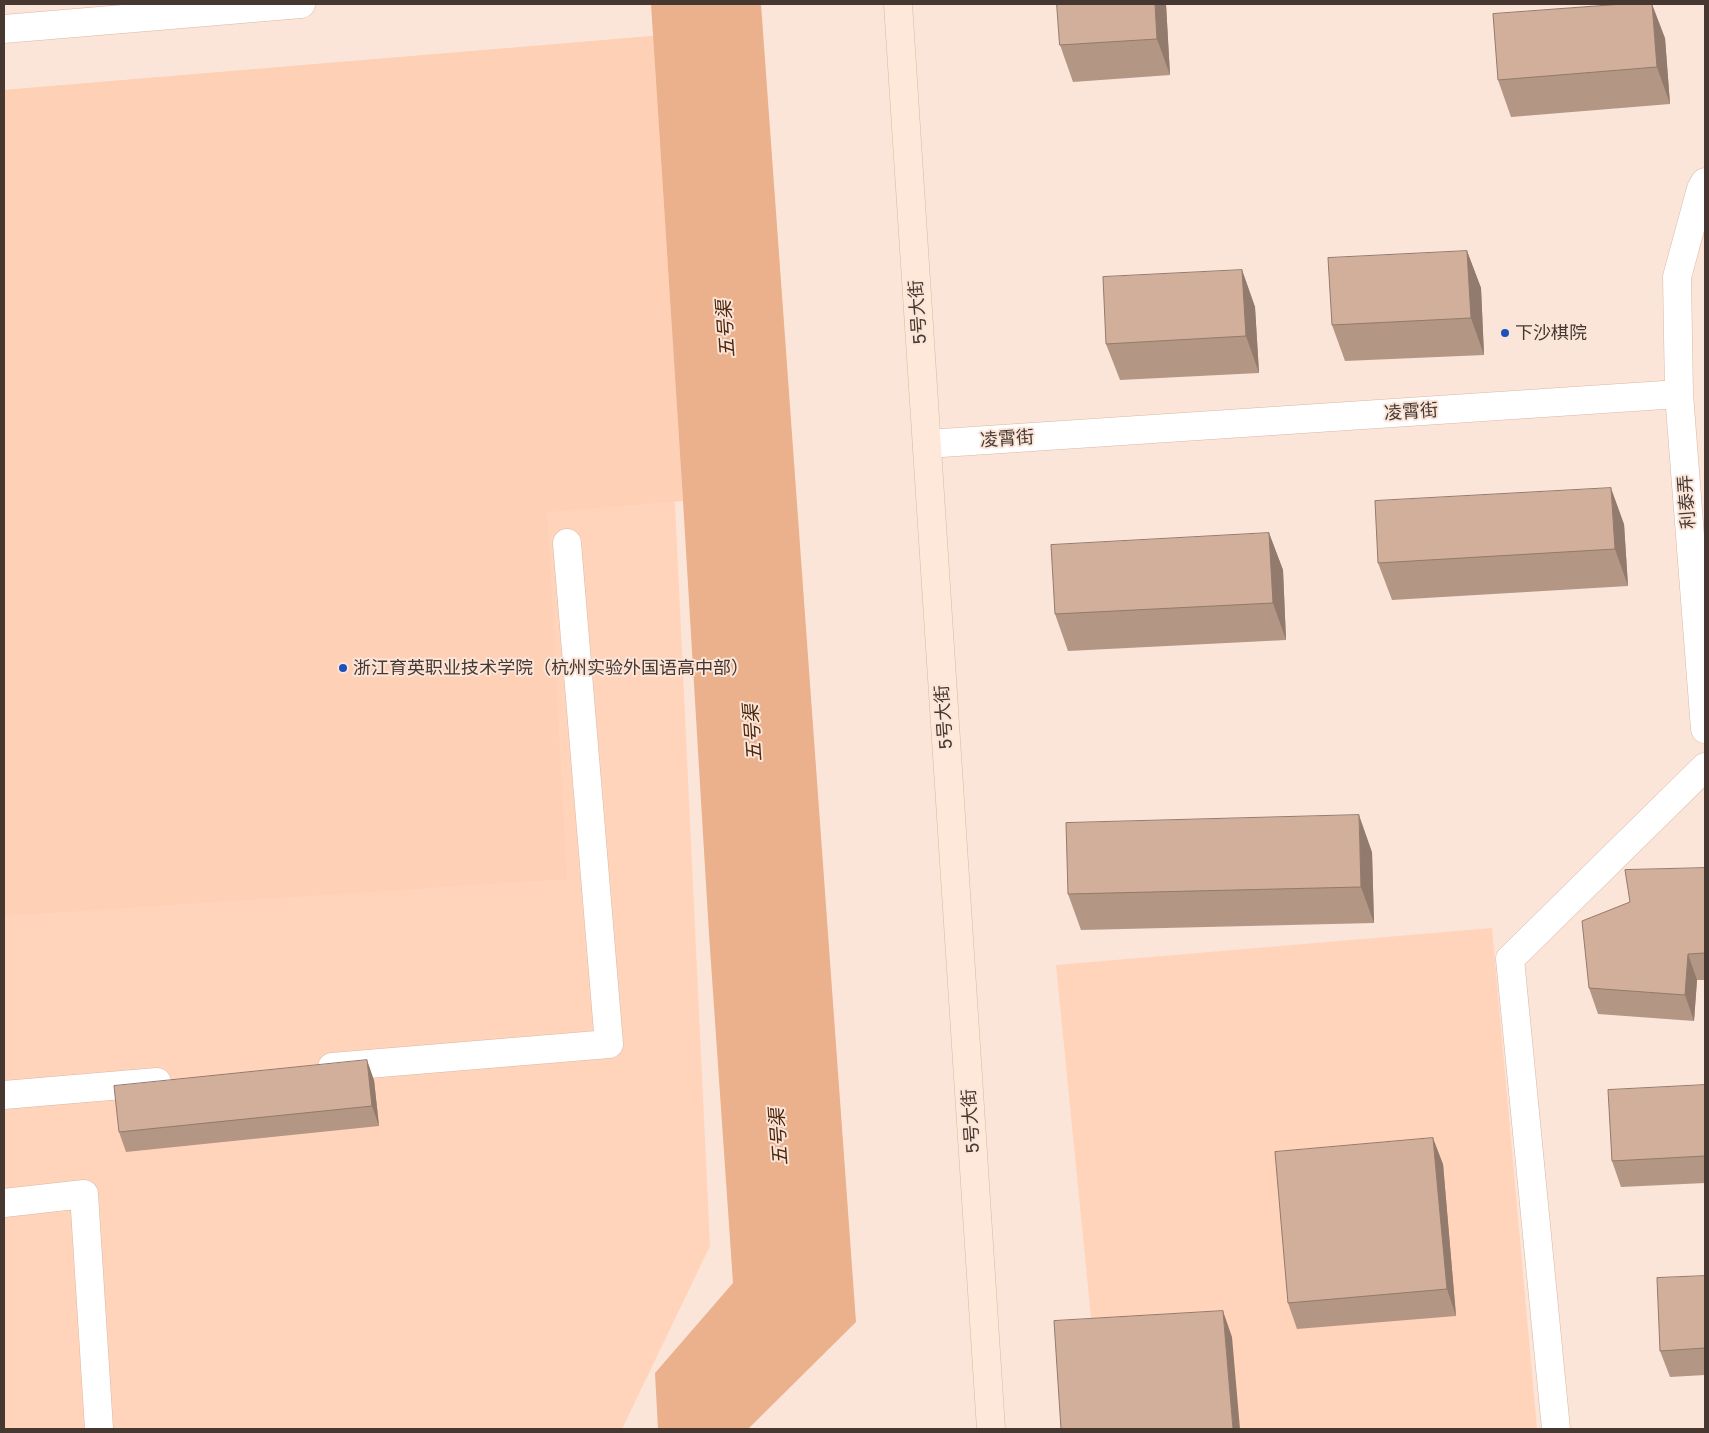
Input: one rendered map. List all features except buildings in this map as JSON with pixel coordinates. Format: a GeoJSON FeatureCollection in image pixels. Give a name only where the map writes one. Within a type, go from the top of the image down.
{"type":"FeatureCollection","features":[{"type":"Feature","properties":{"kind":"main road","name":"5号大街"},"geometry":{"type":"LineString","coordinates":[[898,4],[991,1429]]}},
{"type":"Feature","properties":{"kind":"street"},"geometry":{"type":"LineString","coordinates":[[4,28],[301,4]]}},
{"type":"Feature","properties":{"kind":"street"},"geometry":{"type":"LineString","coordinates":[[1679,394],[1677,277],[1701,189],[1705,182]]}},
{"type":"Feature","properties":{"kind":"street","name":"凌霄街"},"geometry":{"type":"LineString","coordinates":[[927,444],[1679,394]]}},
{"type":"Feature","properties":{"kind":"street","name":"利泰弄"},"geometry":{"type":"LineString","coordinates":[[1679,394],[1705,729]]}},
{"type":"Feature","properties":{"kind":"street"},"geometry":{"type":"LineString","coordinates":[[311,1069],[609,1044],[567,543]]}},
{"type":"Feature","properties":{"kind":"street"},"geometry":{"type":"LineString","coordinates":[[1556,1429],[1510,959],[1705,767]]}},
{"type":"Feature","properties":{"kind":"street"},"geometry":{"type":"LineString","coordinates":[[4,1095],[182,1080]]}},
{"type":"Feature","properties":{"kind":"street"},"geometry":{"type":"LineString","coordinates":[[4,1203],[84,1194],[98,1429]]}},
{"type":"Feature","properties":{"kind":"shaded area","name":"浙江育英职业技术学院（杭州实验外国语高中部）"},"geometry":{"type":"Polygon","coordinates":[[[653,36],[710,1246],[622,1429],[4,1429],[4,90],[653,36]]]}},
{"type":"Feature","properties":{"kind":"shaded area"},"geometry":{"type":"Polygon","coordinates":[[[653,36],[683,501],[547,512],[567,879],[4,916],[4,90],[653,36]]]}},
{"type":"Feature","properties":{"kind":"shaded area"},"geometry":{"type":"Polygon","coordinates":[[[1492,928],[1537,1429],[1142,1429],[1093,1338],[1056,965],[1492,928]]]}},
{"type":"Feature","properties":{"kind":"water","name":"五号渠"},"geometry":{"type":"Polygon","coordinates":[[[651,4],[761,4],[856,1322],[748,1429],[658,1429],[655,1373],[733,1283],[709,934],[651,4]]]}},
{"type":"Feature","properties":{"kind":"place","name":"下沙棋院"},"geometry":{"type":"Point","coordinates":[1505,333]}},
{"type":"Feature","properties":{"kind":"place","name":"浙江育英职业技术学院（杭州实验外国语高中部）"},"geometry":{"type":"Point","coordinates":[343,668]}}]}
